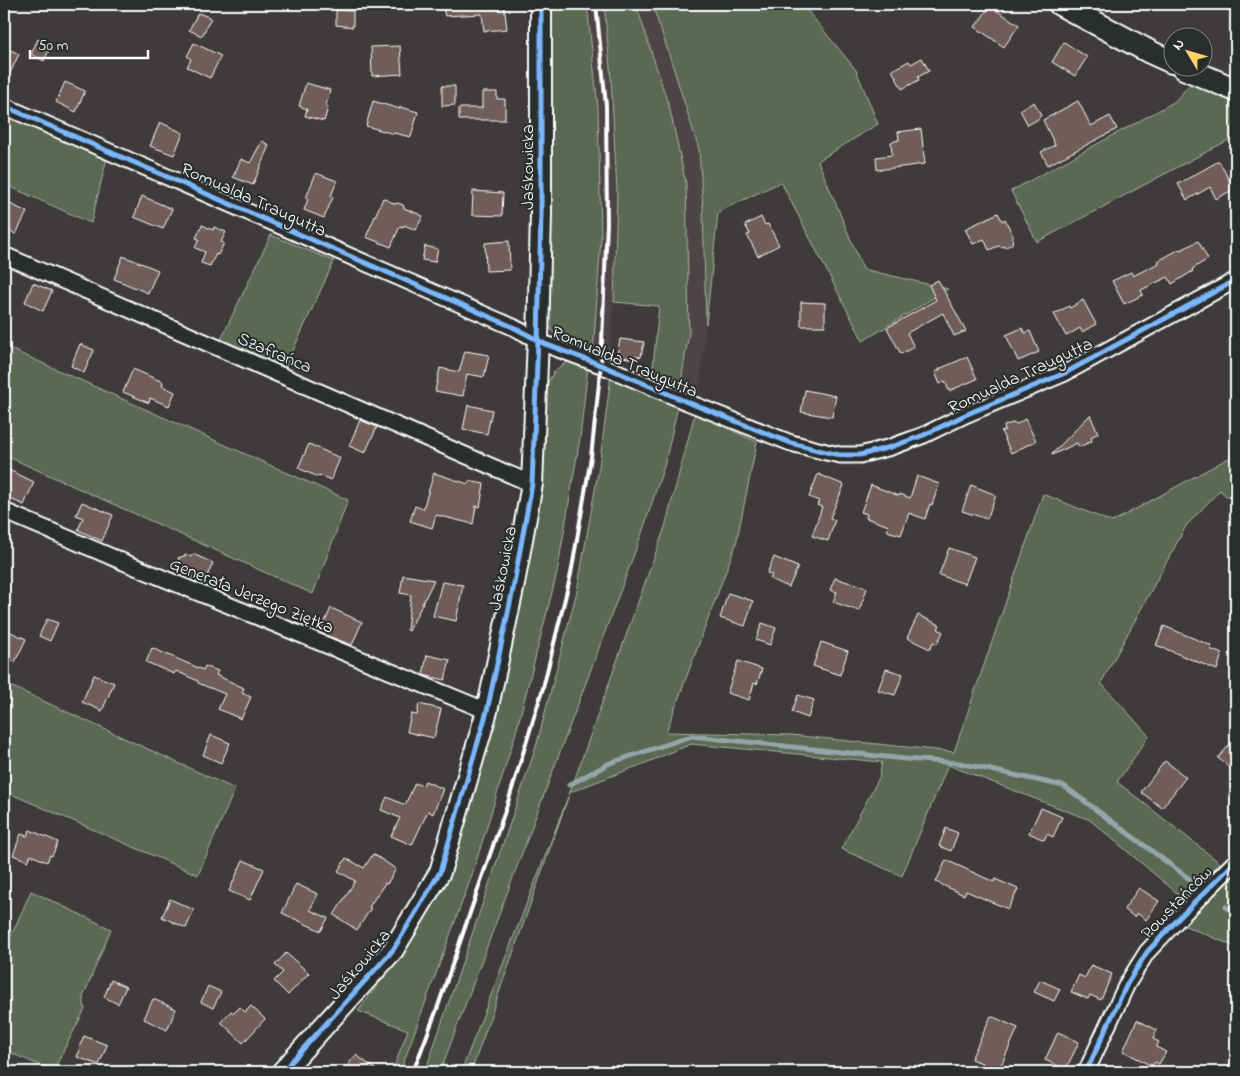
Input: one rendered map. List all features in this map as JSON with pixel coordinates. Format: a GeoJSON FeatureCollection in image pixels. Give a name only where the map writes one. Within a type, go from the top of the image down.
{"type":"FeatureCollection","features":[{"type":"Feature","properties":{"kind":"main road"},"geometry":{"type":"LineString","coordinates":[[1060,4],[1162,57]]}},
{"type":"Feature","properties":{"kind":"main road"},"geometry":{"type":"LineString","coordinates":[[1208,78],[1236,90]]}},
{"type":"Feature","properties":{"kind":"street","name":"Jaśkowicka"},"geometry":{"type":"LineString","coordinates":[[282,1072],[393,950],[440,872],[487,711],[513,589],[532,484],[541,198],[541,4]]}},
{"type":"Feature","properties":{"kind":"street","name":"Romualda Traugutta"},"geometry":{"type":"LineString","coordinates":[[4,106],[513,327],[545,344],[791,443],[840,454],[860,455],[891,447],[924,435],[965,415],[1065,373],[1236,280]]}},
{"type":"Feature","properties":{"kind":"street","name":"Szafrańca"},"geometry":{"type":"LineString","coordinates":[[4,255],[532,484]]}},
{"type":"Feature","properties":{"kind":"street","name":"Generała Jerzego Ziętka"},"geometry":{"type":"LineString","coordinates":[[4,511],[487,711]]}},
{"type":"Feature","properties":{"kind":"street","name":"Powstańców"},"geometry":{"type":"LineString","coordinates":[[1086,1072],[1127,984],[1147,952],[1236,862]]}},
{"type":"Feature","properties":{"kind":"shaded area"},"geometry":{"type":"Polygon","coordinates":[[[587,4],[604,4],[611,78],[617,191],[614,301],[609,359],[593,354],[601,238],[598,108],[587,4]]]}},
{"type":"Feature","properties":{"kind":"shaded area"},"geometry":{"type":"Polygon","coordinates":[[[636,4],[652,4],[699,149],[703,209],[706,324],[699,395],[680,388],[689,332],[636,4]]]}},
{"type":"Feature","properties":{"kind":"green space"},"geometry":{"type":"Polygon","coordinates":[[[548,4],[587,4],[598,108],[601,238],[593,354],[554,334],[547,323],[548,4]]]}},
{"type":"Feature","properties":{"kind":"green space"},"geometry":{"type":"Polygon","coordinates":[[[604,4],[636,4],[670,110],[686,184],[689,332],[680,388],[652,376],[659,306],[614,302],[617,191],[611,78],[604,4]]]}},
{"type":"Feature","properties":{"kind":"green space"},"geometry":{"type":"Polygon","coordinates":[[[652,4],[802,4],[856,70],[878,124],[818,161],[863,269],[948,289],[863,341],[781,182],[718,212],[706,324],[703,209],[699,149],[652,4]]]}},
{"type":"Feature","properties":{"kind":"green space"},"geometry":{"type":"Polygon","coordinates":[[[1193,81],[1236,98],[1236,136],[1037,242],[1011,191],[1174,102],[1193,81]]]}},
{"type":"Feature","properties":{"kind":"green space"},"geometry":{"type":"Polygon","coordinates":[[[4,114],[107,158],[91,223],[4,184],[4,114]]]}},
{"type":"Feature","properties":{"kind":"green space"},"geometry":{"type":"Polygon","coordinates":[[[271,235],[334,261],[285,368],[221,339],[271,235]]]}},
{"type":"Feature","properties":{"kind":"green space"},"geometry":{"type":"Polygon","coordinates":[[[4,346],[348,500],[313,594],[4,455],[4,346]]]}},
{"type":"Feature","properties":{"kind":"green space"},"geometry":{"type":"Polygon","coordinates":[[[567,362],[588,367],[580,438],[557,573],[516,732],[472,875],[400,1072],[392,1072],[408,1030],[358,1011],[399,958],[446,875],[543,392],[554,371],[567,362]]]}},
{"type":"Feature","properties":{"kind":"green space"},"geometry":{"type":"Polygon","coordinates":[[[611,376],[678,406],[665,463],[642,533],[440,1072],[425,1072],[536,747],[577,591],[599,467],[611,376]]]}},
{"type":"Feature","properties":{"kind":"green space"},"geometry":{"type":"Polygon","coordinates":[[[695,413],[757,442],[736,544],[666,732],[791,735],[954,752],[1043,494],[1112,522],[1236,454],[1236,506],[1220,490],[1186,526],[1101,683],[1149,736],[1117,782],[1220,863],[1184,899],[1090,820],[948,765],[902,876],[841,849],[879,778],[882,762],[691,744],[570,792],[665,527],[695,413]]]}},
{"type":"Feature","properties":{"kind":"green space"},"geometry":{"type":"Polygon","coordinates":[[[4,683],[235,789],[198,875],[4,791],[4,683]]]}},
{"type":"Feature","properties":{"kind":"green space"},"geometry":{"type":"Polygon","coordinates":[[[570,792],[471,1072],[461,1072],[570,792]]]}},
{"type":"Feature","properties":{"kind":"green space"},"geometry":{"type":"Polygon","coordinates":[[[1236,873],[1236,947],[1183,925],[1236,873]]]}},
{"type":"Feature","properties":{"kind":"green space"},"geometry":{"type":"Polygon","coordinates":[[[31,891],[111,929],[83,997],[85,1009],[53,1071],[4,1050],[4,952],[31,891]]]}},
{"type":"Feature","properties":{"kind":"building"},"geometry":{"type":"Polygon","coordinates":[[[442,4],[504,4],[507,29],[484,31],[482,14],[445,16],[442,4]]]}},
{"type":"Feature","properties":{"kind":"building"},"geometry":{"type":"Polygon","coordinates":[[[990,6],[1019,25],[1004,47],[975,27],[990,6]]]}},
{"type":"Feature","properties":{"kind":"building"},"geometry":{"type":"Polygon","coordinates":[[[336,10],[353,11],[353,27],[336,25],[336,10]]]}},
{"type":"Feature","properties":{"kind":"building"},"geometry":{"type":"Polygon","coordinates":[[[198,13],[211,18],[202,36],[189,30],[198,13]]]}},
{"type":"Feature","properties":{"kind":"building"},"geometry":{"type":"Polygon","coordinates":[[[38,39],[51,46],[44,61],[31,54],[38,39]]]}},
{"type":"Feature","properties":{"kind":"building"},"geometry":{"type":"Polygon","coordinates":[[[1064,42],[1087,57],[1075,76],[1052,62],[1064,42]]]}},
{"type":"Feature","properties":{"kind":"building"},"geometry":{"type":"Polygon","coordinates":[[[194,43],[221,56],[210,78],[187,67],[191,59],[187,56],[194,43]]]}},
{"type":"Feature","properties":{"kind":"building"},"geometry":{"type":"Polygon","coordinates":[[[400,46],[402,74],[372,76],[371,47],[400,46]]]}},
{"type":"Feature","properties":{"kind":"building"},"geometry":{"type":"Polygon","coordinates":[[[4,47],[19,54],[4,86],[4,47]]]}},
{"type":"Feature","properties":{"kind":"building"},"geometry":{"type":"Polygon","coordinates":[[[922,58],[929,71],[918,77],[919,80],[902,89],[892,70],[909,61],[911,64],[922,58]]]}},
{"type":"Feature","properties":{"kind":"building"},"geometry":{"type":"Polygon","coordinates":[[[65,82],[85,91],[76,112],[56,102],[65,82]]]}},
{"type":"Feature","properties":{"kind":"building"},"geometry":{"type":"Polygon","coordinates":[[[306,83],[330,90],[324,121],[305,116],[307,109],[299,106],[306,83]]]}},
{"type":"Feature","properties":{"kind":"building"},"geometry":{"type":"Polygon","coordinates":[[[442,86],[455,86],[455,105],[442,106],[442,86]]]}},
{"type":"Feature","properties":{"kind":"building"},"geometry":{"type":"Polygon","coordinates":[[[482,92],[497,92],[497,99],[505,99],[505,120],[459,120],[459,108],[482,108],[482,92]]]}},
{"type":"Feature","properties":{"kind":"building"},"geometry":{"type":"Polygon","coordinates":[[[373,101],[418,112],[411,137],[366,126],[373,101]]]}},
{"type":"Feature","properties":{"kind":"building"},"geometry":{"type":"Polygon","coordinates":[[[1078,101],[1091,126],[1110,116],[1117,129],[1048,165],[1041,152],[1055,145],[1043,120],[1078,101]]]}},
{"type":"Feature","properties":{"kind":"building"},"geometry":{"type":"Polygon","coordinates":[[[1034,102],[1041,115],[1028,125],[1020,110],[1034,102]]]}},
{"type":"Feature","properties":{"kind":"building"},"geometry":{"type":"Polygon","coordinates":[[[160,122],[183,133],[174,155],[150,146],[160,122]]]}},
{"type":"Feature","properties":{"kind":"building"},"geometry":{"type":"Polygon","coordinates":[[[921,129],[925,164],[877,170],[876,157],[892,155],[891,142],[899,140],[898,132],[921,129]]]}},
{"type":"Feature","properties":{"kind":"building"},"geometry":{"type":"Polygon","coordinates":[[[262,141],[269,145],[253,185],[233,177],[241,159],[250,163],[262,141]]]}},
{"type":"Feature","properties":{"kind":"building"},"geometry":{"type":"Polygon","coordinates":[[[1219,161],[1234,189],[1216,199],[1210,187],[1187,200],[1178,184],[1219,161]]]}},
{"type":"Feature","properties":{"kind":"building"},"geometry":{"type":"Polygon","coordinates":[[[316,173],[337,181],[331,196],[333,197],[324,218],[304,210],[308,199],[306,198],[316,173]]]}},
{"type":"Feature","properties":{"kind":"building"},"geometry":{"type":"Polygon","coordinates":[[[473,191],[503,193],[502,216],[472,215],[473,191]]]}},
{"type":"Feature","properties":{"kind":"building"},"geometry":{"type":"Polygon","coordinates":[[[142,196],[172,209],[163,229],[134,217],[142,196]]]}},
{"type":"Feature","properties":{"kind":"building"},"geometry":{"type":"Polygon","coordinates":[[[383,198],[395,204],[403,205],[404,208],[423,216],[416,230],[404,225],[403,227],[400,226],[391,247],[366,237],[383,198]]]}},
{"type":"Feature","properties":{"kind":"building"},"geometry":{"type":"Polygon","coordinates":[[[4,201],[27,212],[16,234],[4,229],[4,201]]]}},
{"type":"Feature","properties":{"kind":"building"},"geometry":{"type":"Polygon","coordinates":[[[998,213],[1002,221],[1005,219],[1013,236],[1012,244],[1006,247],[998,246],[989,250],[984,239],[973,244],[965,229],[998,213]]]}},
{"type":"Feature","properties":{"kind":"building"},"geometry":{"type":"Polygon","coordinates":[[[761,217],[765,225],[768,224],[779,245],[758,256],[747,235],[750,234],[745,225],[761,217]]]}},
{"type":"Feature","properties":{"kind":"building"},"geometry":{"type":"Polygon","coordinates":[[[202,225],[213,230],[214,227],[226,232],[221,242],[224,243],[210,266],[201,263],[205,252],[195,248],[199,239],[196,238],[202,225]]]}},
{"type":"Feature","properties":{"kind":"building"},"geometry":{"type":"Polygon","coordinates":[[[509,241],[510,270],[486,271],[485,243],[509,241]]]}},
{"type":"Feature","properties":{"kind":"building"},"geometry":{"type":"Polygon","coordinates":[[[1198,241],[1208,259],[1172,284],[1168,277],[1141,290],[1143,295],[1124,304],[1112,281],[1131,272],[1133,276],[1198,241]]]}},
{"type":"Feature","properties":{"kind":"building"},"geometry":{"type":"Polygon","coordinates":[[[425,246],[438,249],[435,262],[422,260],[425,246]]]}},
{"type":"Feature","properties":{"kind":"building"},"geometry":{"type":"Polygon","coordinates":[[[123,256],[158,270],[148,293],[114,279],[123,256]]]}},
{"type":"Feature","properties":{"kind":"building"},"geometry":{"type":"Polygon","coordinates":[[[938,280],[966,331],[954,336],[943,313],[907,333],[914,347],[901,354],[887,328],[936,300],[929,285],[938,280]]]}},
{"type":"Feature","properties":{"kind":"building"},"geometry":{"type":"Polygon","coordinates":[[[33,283],[52,291],[43,311],[25,302],[33,283]]]}},
{"type":"Feature","properties":{"kind":"building"},"geometry":{"type":"Polygon","coordinates":[[[1083,300],[1096,324],[1082,332],[1080,328],[1066,336],[1054,314],[1069,306],[1070,308],[1083,300]]]}},
{"type":"Feature","properties":{"kind":"building"},"geometry":{"type":"Polygon","coordinates":[[[801,302],[825,303],[825,326],[801,326],[801,302]]]}},
{"type":"Feature","properties":{"kind":"building"},"geometry":{"type":"Polygon","coordinates":[[[1022,328],[1025,333],[1030,331],[1039,352],[1018,361],[1006,335],[1022,328]]]}},
{"type":"Feature","properties":{"kind":"building"},"geometry":{"type":"Polygon","coordinates":[[[620,339],[644,342],[641,357],[635,356],[634,359],[617,356],[620,339]]]}},
{"type":"Feature","properties":{"kind":"building"},"geometry":{"type":"Polygon","coordinates":[[[80,344],[94,350],[84,373],[71,366],[80,344]]]}},
{"type":"Feature","properties":{"kind":"building"},"geometry":{"type":"Polygon","coordinates":[[[465,351],[489,355],[484,377],[467,374],[463,396],[435,391],[440,368],[459,372],[465,351]]]}},
{"type":"Feature","properties":{"kind":"building"},"geometry":{"type":"Polygon","coordinates":[[[967,357],[977,379],[949,391],[945,381],[940,384],[935,372],[967,357]]]}},
{"type":"Feature","properties":{"kind":"building"},"geometry":{"type":"Polygon","coordinates":[[[133,369],[163,382],[162,386],[175,392],[169,406],[150,398],[149,403],[123,392],[133,369]]]}},
{"type":"Feature","properties":{"kind":"building"},"geometry":{"type":"Polygon","coordinates":[[[805,390],[836,396],[832,417],[801,412],[805,390]]]}},
{"type":"Feature","properties":{"kind":"building"},"geometry":{"type":"Polygon","coordinates":[[[468,405],[492,410],[487,434],[463,429],[468,405]]]}},
{"type":"Feature","properties":{"kind":"building"},"geometry":{"type":"Polygon","coordinates":[[[1090,415],[1098,433],[1091,437],[1092,441],[1079,447],[1077,443],[1052,455],[1052,454],[1090,415]]]}},
{"type":"Feature","properties":{"kind":"building"},"geometry":{"type":"Polygon","coordinates":[[[1025,419],[1036,441],[1011,453],[1001,431],[1005,430],[1004,426],[1012,423],[1017,424],[1025,419]]]}},
{"type":"Feature","properties":{"kind":"building"},"geometry":{"type":"Polygon","coordinates":[[[360,420],[377,427],[365,453],[349,446],[360,420]]]}},
{"type":"Feature","properties":{"kind":"building"},"geometry":{"type":"Polygon","coordinates":[[[309,444],[340,458],[331,480],[319,475],[318,477],[298,468],[309,444]]]}},
{"type":"Feature","properties":{"kind":"building"},"geometry":{"type":"Polygon","coordinates":[[[7,469],[34,482],[24,505],[4,496],[4,476],[7,469]]]}},
{"type":"Feature","properties":{"kind":"building"},"geometry":{"type":"Polygon","coordinates":[[[434,473],[468,484],[469,481],[484,484],[480,507],[476,506],[473,524],[436,515],[432,528],[410,521],[415,506],[423,509],[434,473]]]}},
{"type":"Feature","properties":{"kind":"building"},"geometry":{"type":"Polygon","coordinates":[[[818,474],[844,485],[830,518],[835,520],[828,541],[812,536],[822,507],[817,505],[819,501],[809,497],[818,474]]]}},
{"type":"Feature","properties":{"kind":"building"},"geometry":{"type":"Polygon","coordinates":[[[917,476],[939,484],[925,519],[909,513],[901,535],[887,531],[889,526],[866,518],[867,514],[861,512],[871,485],[899,496],[900,494],[910,498],[917,476]]]}},
{"type":"Feature","properties":{"kind":"building"},"geometry":{"type":"Polygon","coordinates":[[[971,485],[996,495],[987,519],[962,511],[971,485]]]}},
{"type":"Feature","properties":{"kind":"building"},"geometry":{"type":"Polygon","coordinates":[[[82,502],[113,515],[102,541],[78,530],[83,518],[76,515],[82,502]]]}},
{"type":"Feature","properties":{"kind":"building"},"geometry":{"type":"Polygon","coordinates":[[[949,548],[975,557],[965,584],[939,575],[949,548]]]}},
{"type":"Feature","properties":{"kind":"building"},"geometry":{"type":"Polygon","coordinates":[[[193,554],[213,563],[204,583],[177,571],[180,563],[178,558],[187,555],[191,557],[193,554]]]}},
{"type":"Feature","properties":{"kind":"building"},"geometry":{"type":"Polygon","coordinates":[[[774,557],[798,567],[789,587],[770,579],[772,575],[767,573],[774,557]]]}},
{"type":"Feature","properties":{"kind":"building"},"geometry":{"type":"Polygon","coordinates":[[[403,575],[434,580],[409,631],[407,630],[411,595],[400,593],[403,575]]]}},
{"type":"Feature","properties":{"kind":"building"},"geometry":{"type":"Polygon","coordinates":[[[835,578],[867,588],[859,611],[833,602],[837,592],[830,590],[835,578]]]}},
{"type":"Feature","properties":{"kind":"building"},"geometry":{"type":"Polygon","coordinates":[[[442,582],[463,585],[456,621],[433,616],[442,582]]]}},
{"type":"Feature","properties":{"kind":"building"},"geometry":{"type":"Polygon","coordinates":[[[728,593],[753,601],[745,626],[720,618],[728,593]]]}},
{"type":"Feature","properties":{"kind":"building"},"geometry":{"type":"Polygon","coordinates":[[[331,608],[362,622],[352,645],[320,633],[331,608]]]}},
{"type":"Feature","properties":{"kind":"building"},"geometry":{"type":"Polygon","coordinates":[[[918,615],[940,625],[938,629],[943,632],[937,644],[933,642],[930,649],[907,638],[918,615]]]}},
{"type":"Feature","properties":{"kind":"building"},"geometry":{"type":"Polygon","coordinates":[[[47,619],[58,623],[50,641],[39,636],[47,619]]]}},
{"type":"Feature","properties":{"kind":"building"},"geometry":{"type":"Polygon","coordinates":[[[762,623],[776,628],[770,645],[756,640],[762,623]]]}},
{"type":"Feature","properties":{"kind":"building"},"geometry":{"type":"Polygon","coordinates":[[[1164,626],[1212,646],[1210,649],[1222,654],[1217,670],[1156,645],[1164,626]]]}},
{"type":"Feature","properties":{"kind":"building"},"geometry":{"type":"Polygon","coordinates":[[[4,629],[26,639],[15,662],[4,657],[4,629]]]}},
{"type":"Feature","properties":{"kind":"building"},"geometry":{"type":"Polygon","coordinates":[[[821,642],[848,651],[840,675],[813,666],[821,642]]]}},
{"type":"Feature","properties":{"kind":"building"},"geometry":{"type":"Polygon","coordinates":[[[152,648],[203,670],[205,666],[218,671],[216,675],[244,688],[242,693],[251,697],[241,719],[218,709],[225,694],[198,683],[198,681],[176,671],[174,674],[146,662],[152,648]]]}},
{"type":"Feature","properties":{"kind":"building"},"geometry":{"type":"Polygon","coordinates":[[[427,655],[450,660],[445,680],[423,675],[427,655]]]}},
{"type":"Feature","properties":{"kind":"building"},"geometry":{"type":"Polygon","coordinates":[[[738,661],[762,669],[757,684],[754,683],[749,700],[727,693],[738,661]]]}},
{"type":"Feature","properties":{"kind":"building"},"geometry":{"type":"Polygon","coordinates":[[[886,669],[903,674],[895,695],[878,690],[886,669]]]}},
{"type":"Feature","properties":{"kind":"building"},"geometry":{"type":"Polygon","coordinates":[[[94,675],[114,683],[102,711],[82,702],[94,675]]]}},
{"type":"Feature","properties":{"kind":"building"},"geometry":{"type":"Polygon","coordinates":[[[798,695],[814,700],[808,718],[792,712],[798,695]]]}},
{"type":"Feature","properties":{"kind":"building"},"geometry":{"type":"Polygon","coordinates":[[[419,704],[441,709],[434,738],[407,732],[411,714],[417,715],[419,704]]]}},
{"type":"Feature","properties":{"kind":"building"},"geometry":{"type":"Polygon","coordinates":[[[211,735],[230,743],[221,763],[203,755],[211,735]]]}},
{"type":"Feature","properties":{"kind":"building"},"geometry":{"type":"Polygon","coordinates":[[[1236,737],[1236,773],[1218,758],[1236,737]]]}},
{"type":"Feature","properties":{"kind":"building"},"geometry":{"type":"Polygon","coordinates":[[[1165,761],[1186,777],[1162,808],[1141,792],[1165,761]]]}},
{"type":"Feature","properties":{"kind":"building"},"geometry":{"type":"Polygon","coordinates":[[[425,781],[443,789],[433,814],[428,811],[412,845],[391,836],[400,818],[381,810],[387,797],[405,805],[415,783],[423,786],[425,781]]]}},
{"type":"Feature","properties":{"kind":"building"},"geometry":{"type":"Polygon","coordinates":[[[1041,808],[1062,817],[1053,837],[1047,834],[1044,840],[1029,833],[1041,808]]]}},
{"type":"Feature","properties":{"kind":"building"},"geometry":{"type":"Polygon","coordinates":[[[946,828],[958,833],[951,851],[939,846],[946,828]]]}},
{"type":"Feature","properties":{"kind":"building"},"geometry":{"type":"Polygon","coordinates":[[[30,830],[58,842],[47,862],[31,855],[28,861],[13,855],[21,834],[27,836],[30,830]]]}},
{"type":"Feature","properties":{"kind":"building"},"geometry":{"type":"Polygon","coordinates":[[[373,854],[396,869],[369,907],[371,908],[357,930],[334,915],[355,881],[338,871],[346,858],[364,868],[373,854]]]}},
{"type":"Feature","properties":{"kind":"building"},"geometry":{"type":"Polygon","coordinates":[[[243,860],[264,869],[250,900],[229,891],[243,860]]]}},
{"type":"Feature","properties":{"kind":"building"},"geometry":{"type":"Polygon","coordinates":[[[946,860],[994,882],[995,879],[1018,889],[1008,909],[966,891],[964,895],[936,882],[946,860]]]}},
{"type":"Feature","properties":{"kind":"building"},"geometry":{"type":"Polygon","coordinates":[[[296,884],[318,894],[310,910],[328,918],[321,931],[282,913],[296,884]]]}},
{"type":"Feature","properties":{"kind":"building"},"geometry":{"type":"Polygon","coordinates":[[[1139,888],[1159,901],[1146,920],[1137,913],[1134,917],[1124,909],[1139,888]]]}},
{"type":"Feature","properties":{"kind":"building"},"geometry":{"type":"Polygon","coordinates":[[[170,899],[194,910],[186,928],[162,917],[170,899]]]}},
{"type":"Feature","properties":{"kind":"building"},"geometry":{"type":"Polygon","coordinates":[[[286,953],[309,973],[288,995],[274,981],[283,972],[275,965],[286,953]]]}},
{"type":"Feature","properties":{"kind":"building"},"geometry":{"type":"Polygon","coordinates":[[[1091,965],[1112,974],[1101,1000],[1090,995],[1088,999],[1071,992],[1079,975],[1085,978],[1091,965]]]}},
{"type":"Feature","properties":{"kind":"building"},"geometry":{"type":"Polygon","coordinates":[[[111,980],[126,987],[118,1004],[104,997],[111,980]]]}},
{"type":"Feature","properties":{"kind":"building"},"geometry":{"type":"Polygon","coordinates":[[[1040,980],[1060,989],[1054,1001],[1034,992],[1040,980]]]}},
{"type":"Feature","properties":{"kind":"building"},"geometry":{"type":"Polygon","coordinates":[[[208,986],[221,992],[213,1008],[201,1002],[208,986]]]}},
{"type":"Feature","properties":{"kind":"building"},"geometry":{"type":"Polygon","coordinates":[[[153,999],[176,1009],[167,1030],[144,1019],[153,999]]]}},
{"type":"Feature","properties":{"kind":"building"},"geometry":{"type":"Polygon","coordinates":[[[251,1006],[265,1019],[243,1043],[221,1022],[231,1011],[234,1013],[240,1007],[245,1012],[251,1006]]]}},
{"type":"Feature","properties":{"kind":"building"},"geometry":{"type":"Polygon","coordinates":[[[991,1016],[1018,1028],[998,1072],[977,1072],[982,1063],[971,1059],[991,1016]]]}},
{"type":"Feature","properties":{"kind":"building"},"geometry":{"type":"Polygon","coordinates":[[[1137,1020],[1157,1030],[1153,1039],[1159,1042],[1156,1047],[1166,1052],[1159,1064],[1155,1062],[1153,1065],[1150,1065],[1123,1051],[1137,1020]]]}},
{"type":"Feature","properties":{"kind":"building"},"geometry":{"type":"Polygon","coordinates":[[[1058,1032],[1079,1042],[1066,1069],[1045,1060],[1058,1032]]]}},
{"type":"Feature","properties":{"kind":"building"},"geometry":{"type":"Polygon","coordinates":[[[84,1036],[107,1045],[99,1065],[77,1057],[84,1036]]]}},
{"type":"Feature","properties":{"kind":"building"},"geometry":{"type":"Polygon","coordinates":[[[356,1055],[379,1072],[342,1072],[356,1055]]]}},
{"type":"Feature","properties":{"kind":"waterway"},"geometry":{"type":"LineString","coordinates":[[569,785],[610,763],[692,736],[959,763],[1064,786],[1191,880]]}},
{"type":"Feature","properties":{"kind":"waterway"},"geometry":{"type":"LineString","coordinates":[[1226,907],[1236,914]]}},
{"type":"Feature","properties":{"kind":"railway"},"geometry":{"type":"LineString","coordinates":[[413,1072],[437,1009],[509,799],[543,688],[571,574],[591,457],[601,365],[607,223],[606,106],[596,4]]}},
{"type":"Feature","properties":{"kind":"cycle path"},"geometry":{"type":"LineString","coordinates":[[282,1072],[393,950],[440,872],[487,711],[513,589],[532,484],[541,214],[541,4]]}},
{"type":"Feature","properties":{"kind":"cycle path"},"geometry":{"type":"LineString","coordinates":[[4,106],[513,327],[545,344],[791,443],[840,455],[860,455],[891,447],[924,435],[965,415],[1065,373],[1236,280]]}},
{"type":"Feature","properties":{"kind":"cycle path"},"geometry":{"type":"LineString","coordinates":[[1086,1072],[1127,984],[1147,952],[1236,861]]}}]}
